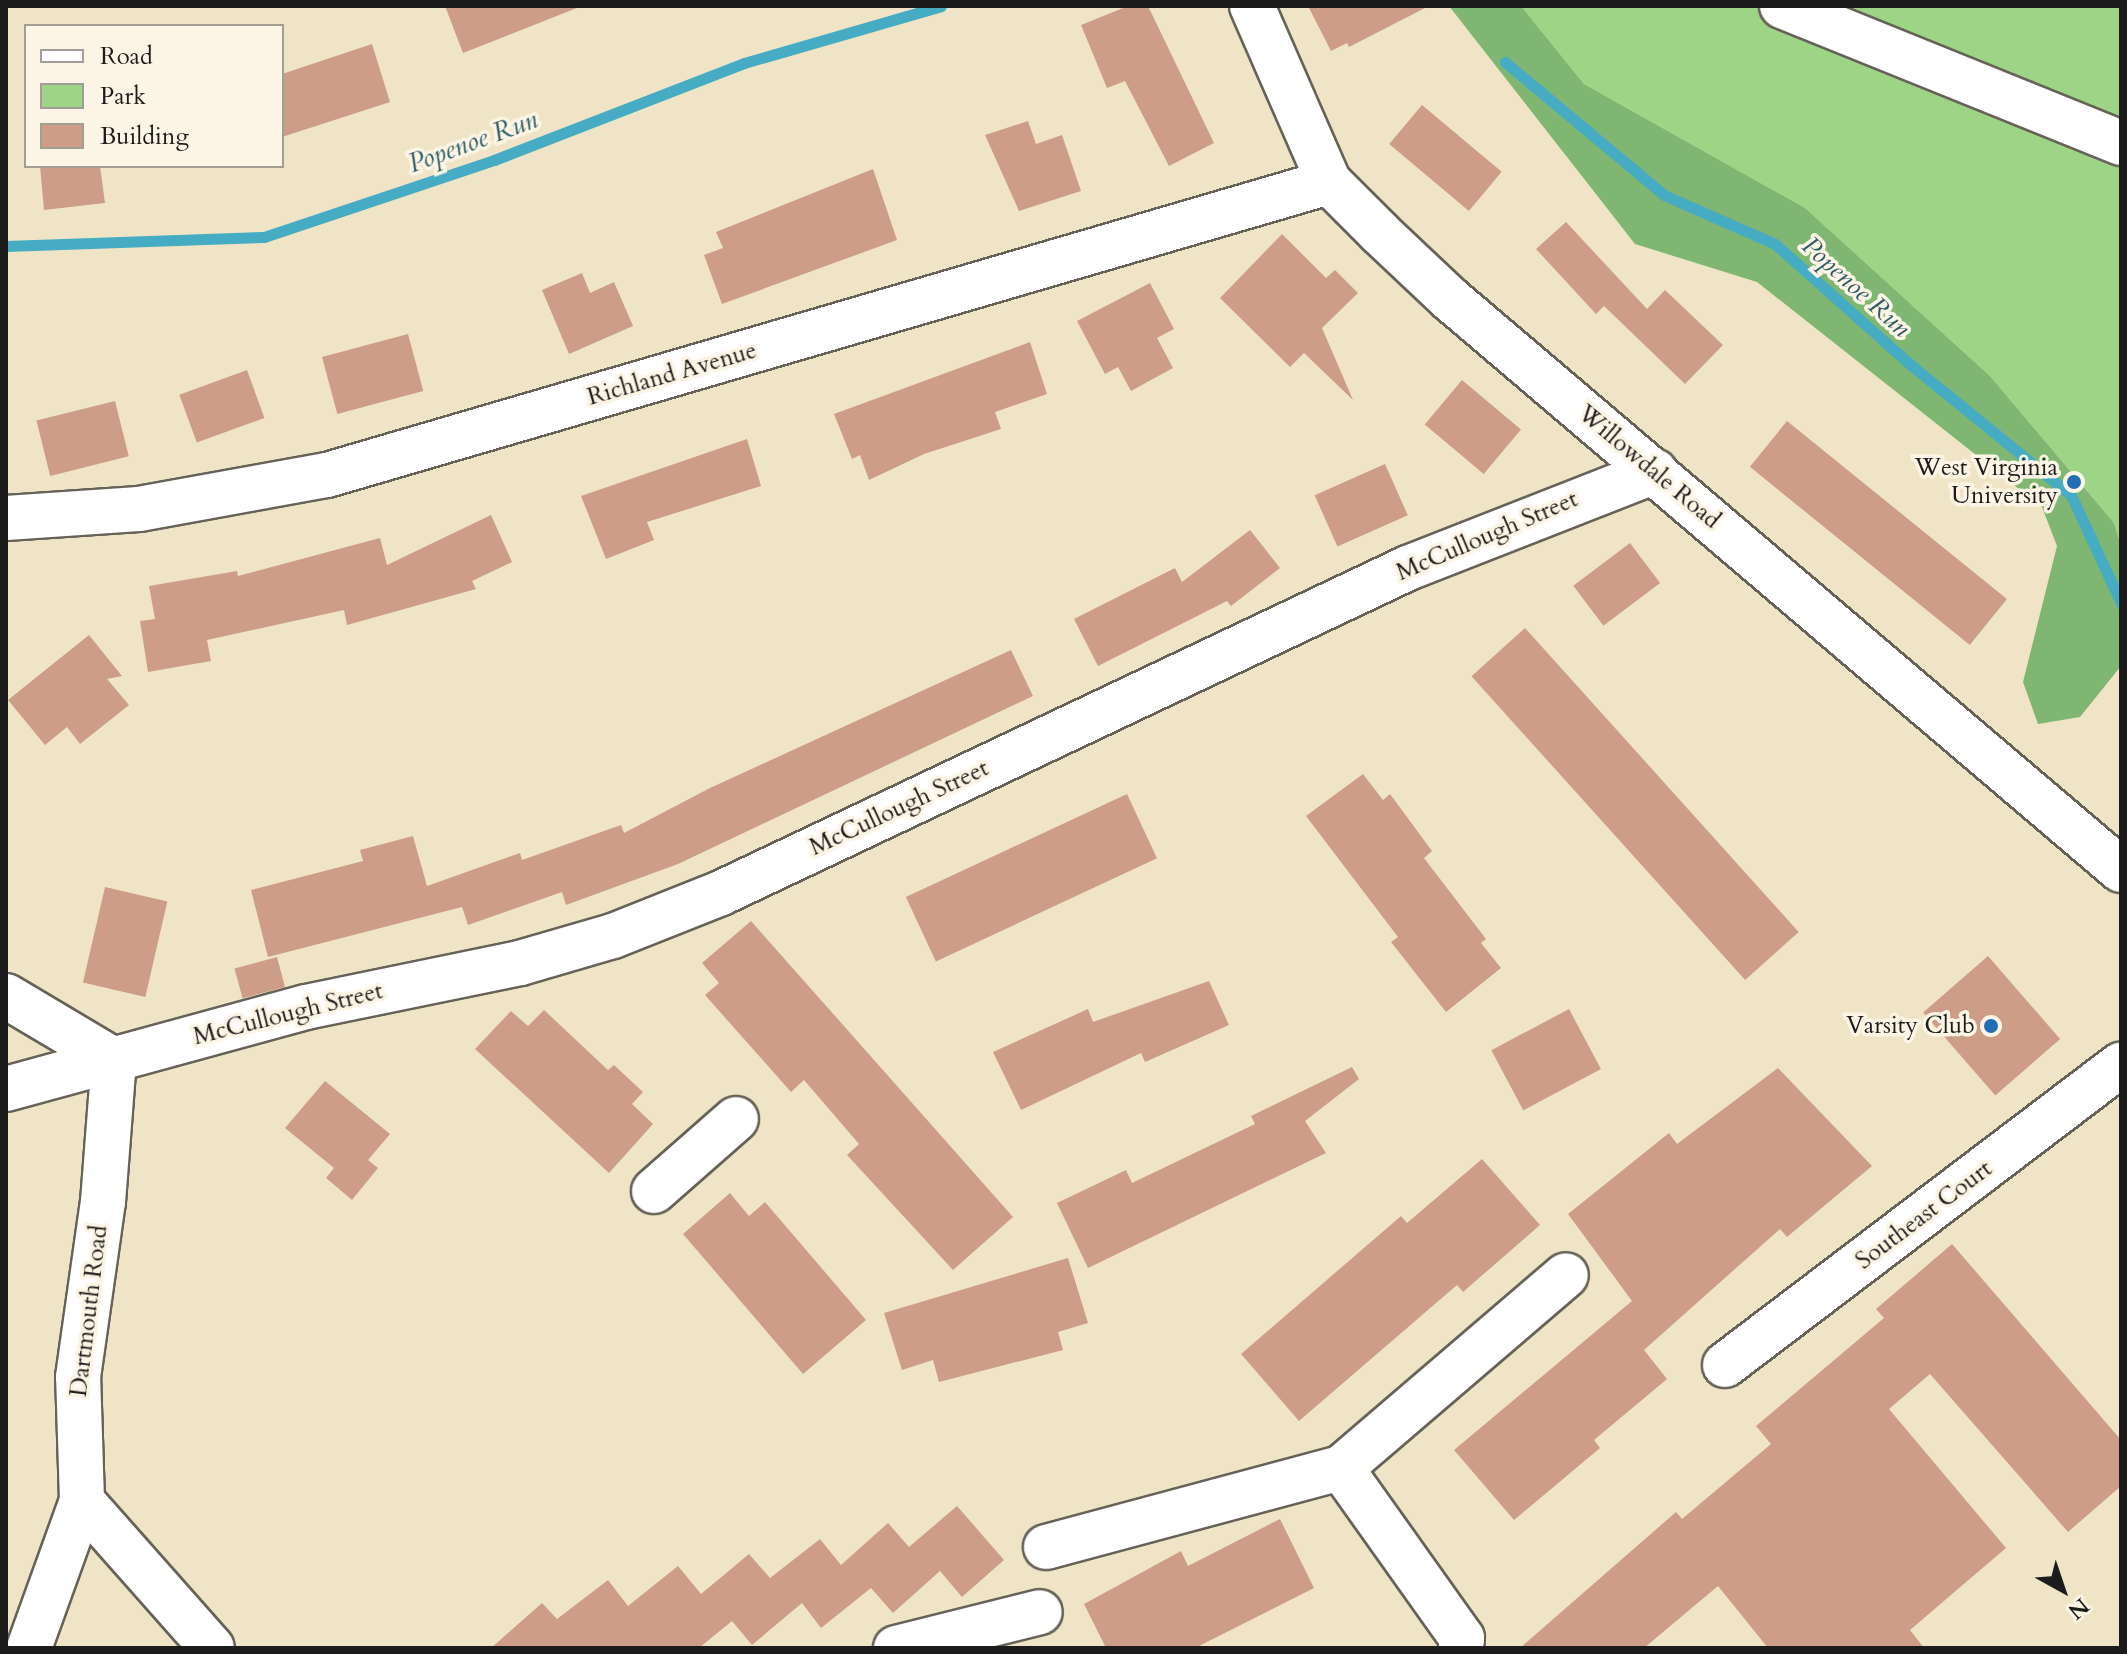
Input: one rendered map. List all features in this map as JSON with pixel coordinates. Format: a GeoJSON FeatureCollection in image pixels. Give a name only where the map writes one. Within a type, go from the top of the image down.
{"type":"FeatureCollection","features":[{"type":"Feature","properties":{"kind":"street","name":"Willowdale Road"},"geometry":{"type":"LineString","coordinates":[[1252,6],[1329,182],[1450,299],[2121,870]]}},
{"type":"Feature","properties":{"kind":"street"},"geometry":{"type":"LineString","coordinates":[[1782,6],[2121,143]]}},
{"type":"Feature","properties":{"kind":"street","name":"Richland Avenue"},"geometry":{"type":"LineString","coordinates":[[6,518],[139,509],[327,475],[1329,182]]}},
{"type":"Feature","properties":{"kind":"street","name":"McCullough Street"},"geometry":{"type":"LineString","coordinates":[[6,1089],[306,1007],[520,963],[613,936],[721,893],[1408,568],[1655,471]]}},
{"type":"Feature","properties":{"kind":"street"},"geometry":{"type":"LineString","coordinates":[[6,996],[114,1060]]}},
{"type":"Feature","properties":{"kind":"street","name":"Dartmouth Road"},"geometry":{"type":"LineString","coordinates":[[29,1648],[82,1501],[78,1377],[103,1202],[114,1060]]}},
{"type":"Feature","properties":{"kind":"street","name":"Southeast Court"},"geometry":{"type":"LineString","coordinates":[[1725,1365],[2121,1064]]}},
{"type":"Feature","properties":{"kind":"street"},"geometry":{"type":"LineString","coordinates":[[654,1191],[736,1119]]}},
{"type":"Feature","properties":{"kind":"street"},"geometry":{"type":"LineString","coordinates":[[1046,1547],[1341,1468],[1566,1275]]}},
{"type":"Feature","properties":{"kind":"street"},"geometry":{"type":"LineString","coordinates":[[1341,1468],[1462,1638],[1461,1648]]}},
{"type":"Feature","properties":{"kind":"street"},"geometry":{"type":"LineString","coordinates":[[82,1501],[212,1648]]}},
{"type":"Feature","properties":{"kind":"street"},"geometry":{"type":"LineString","coordinates":[[896,1648],[1040,1612]]}},
{"type":"Feature","properties":{"kind":"green space"},"geometry":{"type":"Polygon","coordinates":[[[1449,6],[1521,6],[1584,84],[1805,208],[1990,376],[2114,523],[2121,546],[2121,666],[2080,717],[2038,724],[2023,682],[2057,546],[2042,507],[1757,282],[1635,244],[1449,6]]]}},
{"type":"Feature","properties":{"kind":"green space","name":"West Virginia University"},"geometry":{"type":"Polygon","coordinates":[[[1521,6],[2121,6],[2121,546],[2114,523],[1990,376],[1805,208],[1584,84],[1521,6]]]}},
{"type":"Feature","properties":{"kind":"building"},"geometry":{"type":"Polygon","coordinates":[[[445,6],[577,6],[577,8],[463,53],[445,6]]]}},
{"type":"Feature","properties":{"kind":"building"},"geometry":{"type":"Polygon","coordinates":[[[1128,6],[1148,6],[1214,143],[1169,166],[1125,81],[1107,88],[1081,25],[1128,6]]]}},
{"type":"Feature","properties":{"kind":"building"},"geometry":{"type":"Polygon","coordinates":[[[1308,6],[1429,6],[1349,47],[1347,43],[1331,51],[1308,6]]]}},
{"type":"Feature","properties":{"kind":"building"},"geometry":{"type":"Polygon","coordinates":[[[372,44],[390,102],[284,136],[284,73],[372,44]]]}},
{"type":"Feature","properties":{"kind":"building"},"geometry":{"type":"Polygon","coordinates":[[[1422,105],[1502,172],[1469,211],[1389,144],[1422,105]]]}},
{"type":"Feature","properties":{"kind":"building"},"geometry":{"type":"Polygon","coordinates":[[[1028,121],[1036,144],[1062,135],[1081,191],[1019,211],[985,135],[1028,121]]]}},
{"type":"Feature","properties":{"kind":"building"},"geometry":{"type":"Polygon","coordinates":[[[40,168],[100,168],[105,203],[44,210],[40,168]]]}},
{"type":"Feature","properties":{"kind":"building"},"geometry":{"type":"Polygon","coordinates":[[[873,169],[897,240],[722,304],[704,255],[723,248],[716,232],[873,169]]]}},
{"type":"Feature","properties":{"kind":"building"},"geometry":{"type":"Polygon","coordinates":[[[1566,222],[1647,309],[1665,290],[1723,345],[1685,384],[1604,306],[1596,314],[1536,249],[1566,222]]]}},
{"type":"Feature","properties":{"kind":"building"},"geometry":{"type":"Polygon","coordinates":[[[1282,234],[1326,278],[1335,270],[1358,293],[1322,328],[1353,400],[1304,353],[1290,367],[1220,298],[1282,234]]]}},
{"type":"Feature","properties":{"kind":"building"},"geometry":{"type":"Polygon","coordinates":[[[582,273],[590,293],[614,282],[633,326],[569,354],[542,290],[582,273]]]}},
{"type":"Feature","properties":{"kind":"building"},"geometry":{"type":"Polygon","coordinates":[[[1150,283],[1174,329],[1157,338],[1173,368],[1131,391],[1118,367],[1105,374],[1077,321],[1150,283]]]}},
{"type":"Feature","properties":{"kind":"building"},"geometry":{"type":"Polygon","coordinates":[[[408,334],[423,391],[337,414],[322,357],[408,334]]]}},
{"type":"Feature","properties":{"kind":"building"},"geometry":{"type":"Polygon","coordinates":[[[1030,342],[1047,394],[995,412],[1001,429],[924,454],[869,480],[860,455],[852,459],[834,414],[1030,342]]]}},
{"type":"Feature","properties":{"kind":"building"},"geometry":{"type":"Polygon","coordinates":[[[247,370],[264,418],[197,443],[179,395],[247,370]]]}},
{"type":"Feature","properties":{"kind":"building"},"geometry":{"type":"Polygon","coordinates":[[[1462,380],[1521,429],[1484,474],[1425,424],[1462,380]]]}},
{"type":"Feature","properties":{"kind":"building"},"geometry":{"type":"Polygon","coordinates":[[[115,401],[129,456],[50,476],[36,421],[115,401]]]}},
{"type":"Feature","properties":{"kind":"building"},"geometry":{"type":"Polygon","coordinates":[[[1787,421],[2007,599],[1970,645],[1750,467],[1787,421]]]}},
{"type":"Feature","properties":{"kind":"building"},"geometry":{"type":"Polygon","coordinates":[[[747,439],[761,486],[647,522],[654,540],[606,559],[581,496],[747,439]]]}},
{"type":"Feature","properties":{"kind":"building"},"geometry":{"type":"Polygon","coordinates":[[[1385,464],[1408,515],[1337,546],[1315,495],[1385,464]]]}},
{"type":"Feature","properties":{"kind":"building"},"geometry":{"type":"Polygon","coordinates":[[[491,515],[512,562],[472,581],[476,589],[347,625],[344,610],[207,640],[211,661],[148,672],[140,621],[155,619],[149,586],[237,571],[238,576],[380,538],[387,565],[491,515]]]}},
{"type":"Feature","properties":{"kind":"building"},"geometry":{"type":"Polygon","coordinates":[[[1250,530],[1280,568],[1231,606],[1227,601],[1098,666],[1074,619],[1175,568],[1182,582],[1250,530]]]}},
{"type":"Feature","properties":{"kind":"building"},"geometry":{"type":"Polygon","coordinates":[[[1630,543],[1660,583],[1603,626],[1573,586],[1630,543]]]}},
{"type":"Feature","properties":{"kind":"building"},"geometry":{"type":"Polygon","coordinates":[[[1525,628],[1799,932],[1745,980],[1471,676],[1525,628]]]}},
{"type":"Feature","properties":{"kind":"building"},"geometry":{"type":"Polygon","coordinates":[[[89,635],[122,676],[107,679],[129,705],[80,744],[67,727],[45,745],[8,700],[89,635]]]}},
{"type":"Feature","properties":{"kind":"building"},"geometry":{"type":"Polygon","coordinates":[[[1011,650],[1033,696],[678,864],[566,905],[562,892],[468,925],[462,907],[268,957],[251,890],[363,861],[360,850],[413,836],[427,886],[520,853],[522,860],[621,825],[624,833],[710,788],[1011,650]]]}},
{"type":"Feature","properties":{"kind":"building"},"geometry":{"type":"Polygon","coordinates":[[[1363,774],[1383,800],[1390,794],[1432,851],[1424,858],[1486,939],[1481,943],[1501,968],[1446,1012],[1391,942],[1398,937],[1306,816],[1363,774]]]}},
{"type":"Feature","properties":{"kind":"building"},"geometry":{"type":"Polygon","coordinates":[[[1127,794],[1157,858],[936,961],[906,897],[1127,794]]]}},
{"type":"Feature","properties":{"kind":"building"},"geometry":{"type":"Polygon","coordinates":[[[105,887],[167,901],[145,997],[83,982],[105,887]]]}},
{"type":"Feature","properties":{"kind":"building"},"geometry":{"type":"Polygon","coordinates":[[[751,921],[1013,1217],[953,1270],[847,1155],[859,1144],[804,1080],[791,1092],[705,995],[719,983],[702,963],[751,921]]]}},
{"type":"Feature","properties":{"kind":"building","name":"Varsity Club"},"geometry":{"type":"Polygon","coordinates":[[[1988,956],[2060,1039],[1995,1095],[1923,1012],[1988,956]]]}},
{"type":"Feature","properties":{"kind":"building"},"geometry":{"type":"Polygon","coordinates":[[[277,957],[285,987],[243,998],[234,968],[277,957]]]}},
{"type":"Feature","properties":{"kind":"building"},"geometry":{"type":"Polygon","coordinates":[[[1209,981],[1229,1025],[1145,1062],[1141,1053],[1021,1110],[993,1052],[1088,1009],[1093,1022],[1209,981]]]}},
{"type":"Feature","properties":{"kind":"building"},"geometry":{"type":"Polygon","coordinates":[[[1569,1009],[1601,1069],[1523,1110],[1491,1050],[1569,1009]]]}},
{"type":"Feature","properties":{"kind":"building"},"geometry":{"type":"Polygon","coordinates":[[[544,1010],[608,1070],[614,1065],[643,1092],[632,1104],[653,1124],[609,1173],[475,1049],[511,1011],[528,1026],[544,1010]]]}},
{"type":"Feature","properties":{"kind":"building"},"geometry":{"type":"Polygon","coordinates":[[[1352,1067],[1359,1079],[1305,1121],[1326,1153],[1088,1268],[1057,1203],[1126,1170],[1132,1183],[1255,1124],[1251,1116],[1352,1067]]]}},
{"type":"Feature","properties":{"kind":"building"},"geometry":{"type":"Polygon","coordinates":[[[1778,1068],[1872,1166],[1787,1237],[1780,1229],[1644,1350],[1667,1379],[1594,1440],[1600,1448],[1514,1520],[1454,1450],[1632,1301],[1568,1214],[1669,1133],[1677,1144],[1778,1068]]]}},
{"type":"Feature","properties":{"kind":"building"},"geometry":{"type":"Polygon","coordinates":[[[325,1081],[390,1134],[368,1160],[378,1168],[352,1200],[326,1178],[334,1168],[285,1128],[325,1081]]]}},
{"type":"Feature","properties":{"kind":"building"},"geometry":{"type":"Polygon","coordinates":[[[1482,1159],[1540,1225],[1463,1292],[1457,1285],[1299,1421],[1241,1354],[1401,1216],[1407,1223],[1482,1159]]]}},
{"type":"Feature","properties":{"kind":"building"},"geometry":{"type":"Polygon","coordinates":[[[730,1193],[749,1216],[765,1202],[866,1320],[803,1374],[683,1234],[730,1193]]]}},
{"type":"Feature","properties":{"kind":"building"},"geometry":{"type":"Polygon","coordinates":[[[1952,1244],[2121,1440],[2121,1486],[2068,1532],[1930,1374],[1889,1409],[2006,1548],[1910,1630],[1924,1648],[1768,1648],[1718,1586],[1644,1648],[1520,1648],[1676,1512],[1682,1519],[1771,1444],[1756,1426],[1884,1318],[1876,1309],[1952,1244]]]}},
{"type":"Feature","properties":{"kind":"building"},"geometry":{"type":"Polygon","coordinates":[[[1068,1258],[1088,1323],[1058,1332],[1063,1350],[939,1382],[933,1360],[902,1370],[884,1313],[1068,1258]]]}},
{"type":"Feature","properties":{"kind":"building"},"geometry":{"type":"Polygon","coordinates":[[[957,1506],[1004,1560],[962,1597],[940,1571],[893,1613],[871,1588],[821,1628],[802,1603],[752,1645],[732,1621],[699,1648],[491,1648],[542,1603],[557,1619],[608,1580],[628,1606],[678,1566],[701,1594],[749,1554],[770,1578],[820,1539],[841,1565],[888,1523],[909,1547],[957,1506]]]}},
{"type":"Feature","properties":{"kind":"building"},"geometry":{"type":"Polygon","coordinates":[[[1280,1519],[1314,1588],[1195,1648],[1106,1648],[1084,1604],[1181,1551],[1188,1566],[1280,1519]]]}},
{"type":"Feature","properties":{"kind":"waterway","name":"Popenoe Run"},"geometry":{"type":"LineString","coordinates":[[6,246],[264,237],[494,160],[744,63],[941,6]]}},
{"type":"Feature","properties":{"kind":"waterway","name":"Popenoe Run"},"geometry":{"type":"LineString","coordinates":[[1505,62],[1664,195],[1775,244],[1911,365],[2071,495],[2121,603]]}},
{"type":"Feature","properties":{"kind":"place","name":"West Virginia University"},"geometry":{"type":"Point","coordinates":[2074,482]}},
{"type":"Feature","properties":{"kind":"place","name":"Varsity Club"},"geometry":{"type":"Point","coordinates":[1991,1026]}}]}
